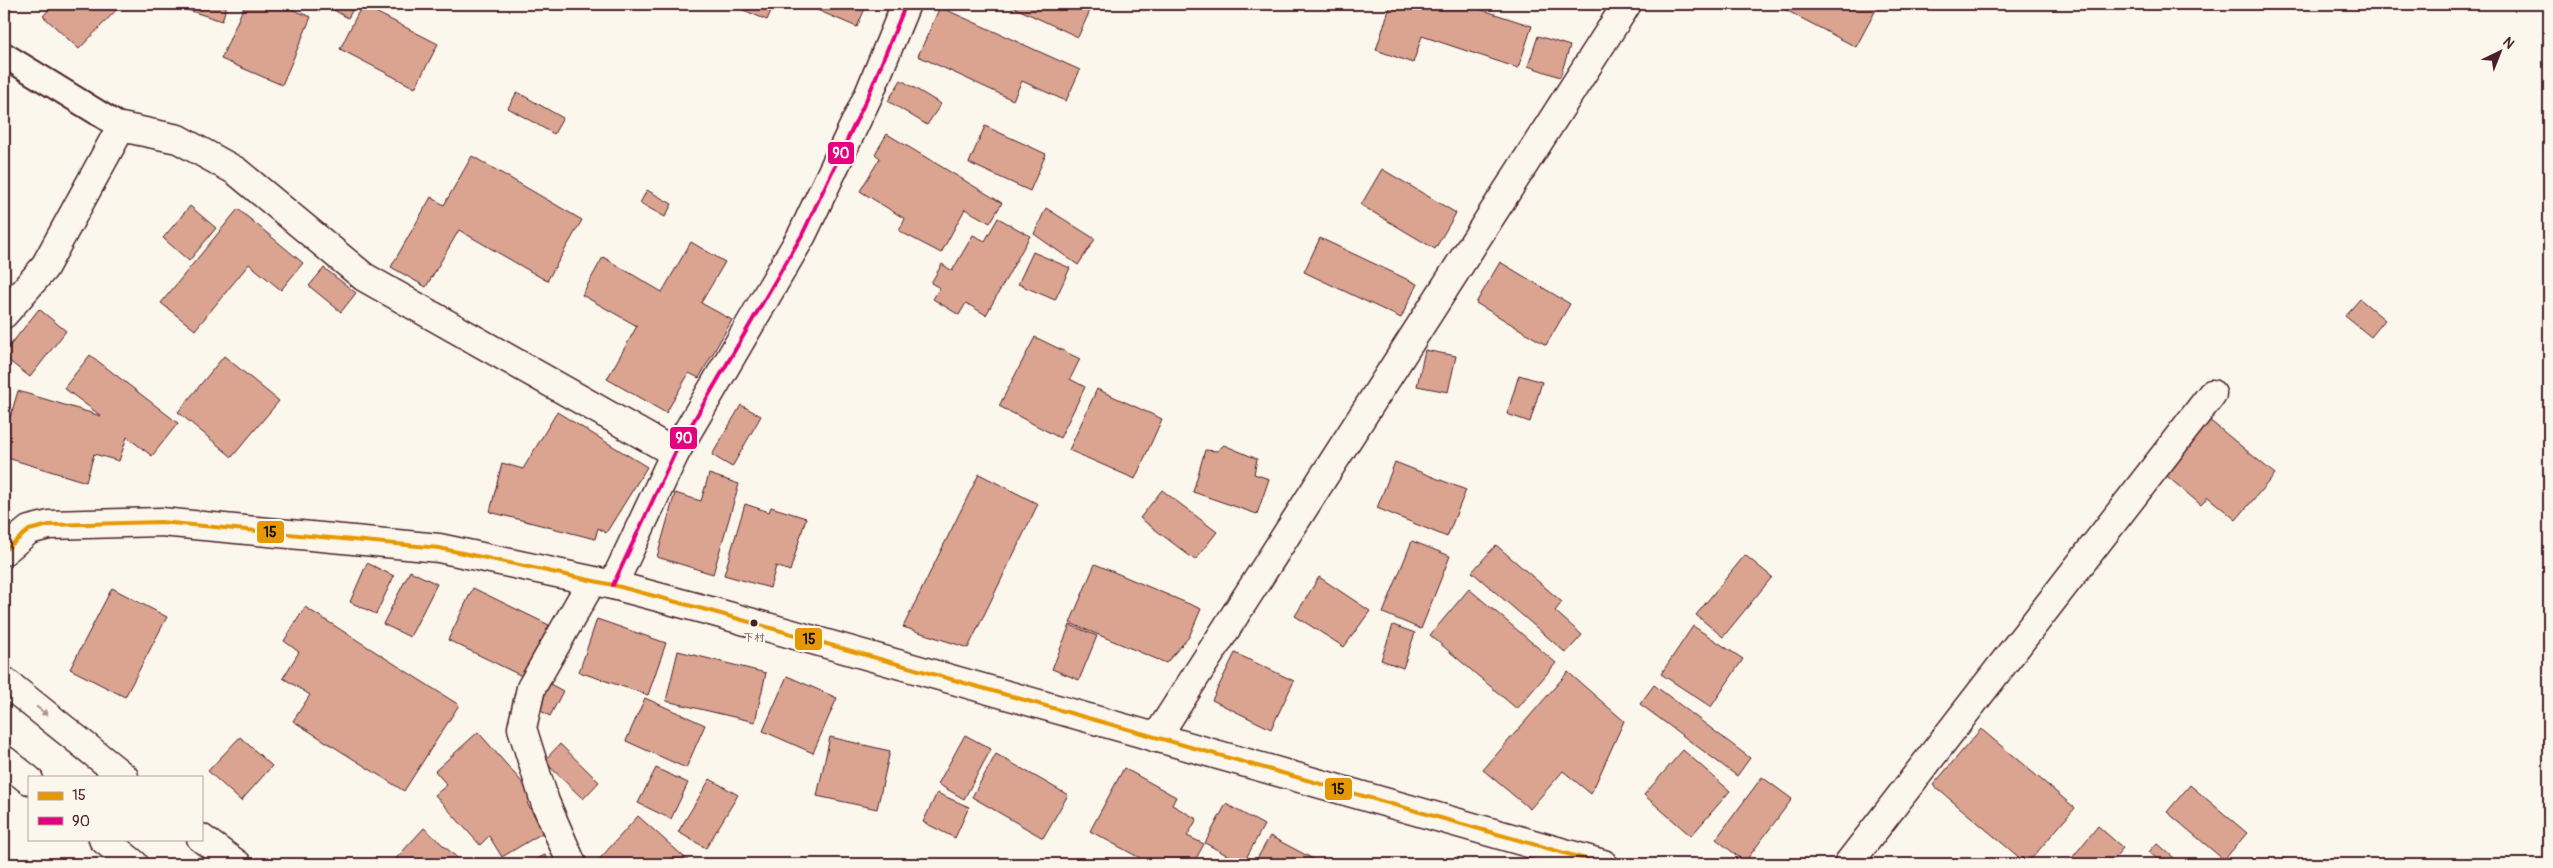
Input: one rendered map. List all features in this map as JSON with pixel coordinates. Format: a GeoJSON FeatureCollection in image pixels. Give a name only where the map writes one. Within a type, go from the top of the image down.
{"type":"FeatureCollection","features":[{"type":"Feature","properties":{"kind":"main road"},"geometry":{"type":"LineString","coordinates":[[572,864],[546,802],[522,728],[531,688],[602,583],[802,235],[869,94],[906,4]]}},
{"type":"Feature","properties":{"kind":"main road"},"geometry":{"type":"LineString","coordinates":[[1156,738],[1627,4]]}},
{"type":"Feature","properties":{"kind":"main road"},"geometry":{"type":"LineString","coordinates":[[4,314],[44,268],[121,127],[178,139],[236,171],[364,277],[675,453]]}},
{"type":"Feature","properties":{"kind":"main road"},"geometry":{"type":"LineString","coordinates":[[1848,864],[2212,394]]}},
{"type":"Feature","properties":{"kind":"main road"},"geometry":{"type":"LineString","coordinates":[[7,540],[29,530],[49,525],[161,522],[439,548],[602,583],[1603,864]]}},
{"type":"Feature","properties":{"kind":"main road"},"geometry":{"type":"LineString","coordinates":[[4,681],[123,776]]}},
{"type":"Feature","properties":{"kind":"main road"},"geometry":{"type":"LineString","coordinates":[[4,760],[28,779]]}},
{"type":"Feature","properties":{"kind":"main road"},"geometry":{"type":"LineString","coordinates":[[202,839],[238,864]]}},
{"type":"Feature","properties":{"kind":"main road"},"geometry":{"type":"LineString","coordinates":[[104,840],[134,864]]}},
{"type":"Feature","properties":{"kind":"lane"},"geometry":{"type":"LineString","coordinates":[[4,55],[121,127]]}},
{"type":"Feature","properties":{"kind":"building"},"geometry":{"type":"Polygon","coordinates":[[[4,4],[14,4],[4,17],[4,4]]]}},
{"type":"Feature","properties":{"kind":"building"},"geometry":{"type":"Polygon","coordinates":[[[54,4],[122,4],[79,49],[43,16],[54,4]]]}},
{"type":"Feature","properties":{"kind":"building"},"geometry":{"type":"Polygon","coordinates":[[[169,4],[227,4],[222,21],[169,4]]]}},
{"type":"Feature","properties":{"kind":"building"},"geometry":{"type":"Polygon","coordinates":[[[245,4],[279,4],[311,17],[282,85],[221,59],[245,4]]]}},
{"type":"Feature","properties":{"kind":"building"},"geometry":{"type":"Polygon","coordinates":[[[323,4],[356,4],[348,18],[323,4]]]}},
{"type":"Feature","properties":{"kind":"building"},"geometry":{"type":"Polygon","coordinates":[[[729,4],[774,4],[767,20],[729,4]]]}},
{"type":"Feature","properties":{"kind":"building"},"geometry":{"type":"Polygon","coordinates":[[[803,4],[867,4],[857,27],[803,4]]]}},
{"type":"Feature","properties":{"kind":"building"},"geometry":{"type":"Polygon","coordinates":[[[1012,4],[1093,4],[1078,37],[1011,6],[1012,4]]]}},
{"type":"Feature","properties":{"kind":"building"},"geometry":{"type":"Polygon","coordinates":[[[1391,4],[1464,4],[1532,26],[1518,68],[1422,36],[1413,63],[1376,50],[1391,4]]]}},
{"type":"Feature","properties":{"kind":"building"},"geometry":{"type":"Polygon","coordinates":[[[1787,4],[1879,4],[1856,47],[1784,9],[1787,4]]]}},
{"type":"Feature","properties":{"kind":"building"},"geometry":{"type":"Polygon","coordinates":[[[362,5],[438,44],[415,88],[340,49],[362,5]]]}},
{"type":"Feature","properties":{"kind":"building"},"geometry":{"type":"Polygon","coordinates":[[[940,7],[1080,70],[1066,101],[1022,81],[1013,100],[918,56],[940,7]]]}},
{"type":"Feature","properties":{"kind":"building"},"geometry":{"type":"Polygon","coordinates":[[[1538,36],[1570,46],[1560,77],[1528,66],[1538,36]]]}},
{"type":"Feature","properties":{"kind":"building"},"geometry":{"type":"Polygon","coordinates":[[[901,80],[941,104],[927,125],[888,101],[901,80]]]}},
{"type":"Feature","properties":{"kind":"building"},"geometry":{"type":"Polygon","coordinates":[[[517,92],[563,118],[554,134],[508,108],[517,92]]]}},
{"type":"Feature","properties":{"kind":"building"},"geometry":{"type":"Polygon","coordinates":[[[985,126],[1046,154],[1030,191],[969,163],[985,126]]]}},
{"type":"Feature","properties":{"kind":"building"},"geometry":{"type":"Polygon","coordinates":[[[887,134],[1002,203],[990,223],[965,209],[941,253],[899,231],[905,219],[860,191],[880,158],[875,154],[887,134]]]}},
{"type":"Feature","properties":{"kind":"building"},"geometry":{"type":"Polygon","coordinates":[[[472,156],[582,220],[547,281],[459,230],[426,287],[391,267],[431,197],[444,205],[472,156]]]}},
{"type":"Feature","properties":{"kind":"building"},"geometry":{"type":"Polygon","coordinates":[[[1382,169],[1456,213],[1435,249],[1361,205],[1382,169]]]}},
{"type":"Feature","properties":{"kind":"building"},"geometry":{"type":"Polygon","coordinates":[[[647,190],[672,204],[665,217],[640,203],[647,190]]]}},
{"type":"Feature","properties":{"kind":"building"},"geometry":{"type":"Polygon","coordinates":[[[190,206],[216,228],[189,261],[163,238],[190,206]]]}},
{"type":"Feature","properties":{"kind":"building"},"geometry":{"type":"Polygon","coordinates":[[[1046,208],[1095,239],[1078,265],[1034,234],[1046,208]]]}},
{"type":"Feature","properties":{"kind":"building"},"geometry":{"type":"Polygon","coordinates":[[[238,209],[303,263],[281,290],[249,264],[195,330],[161,303],[238,209]]]}},
{"type":"Feature","properties":{"kind":"building"},"geometry":{"type":"Polygon","coordinates":[[[998,218],[1030,236],[986,315],[966,303],[959,315],[933,299],[940,288],[931,283],[942,264],[952,271],[973,235],[985,241],[998,218]]]}},
{"type":"Feature","properties":{"kind":"building"},"geometry":{"type":"Polygon","coordinates":[[[1320,238],[1417,284],[1401,318],[1304,272],[1320,238]]]}},
{"type":"Feature","properties":{"kind":"building"},"geometry":{"type":"Polygon","coordinates":[[[691,242],[725,262],[701,303],[732,320],[699,378],[689,373],[666,413],[607,379],[637,326],[582,295],[603,257],[662,292],[691,242]]]}},
{"type":"Feature","properties":{"kind":"building"},"geometry":{"type":"Polygon","coordinates":[[[1033,252],[1070,268],[1055,300],[1018,284],[1033,252]]]}},
{"type":"Feature","properties":{"kind":"building"},"geometry":{"type":"Polygon","coordinates":[[[1500,262],[1570,304],[1546,345],[1476,303],[1500,262]]]}},
{"type":"Feature","properties":{"kind":"building"},"geometry":{"type":"Polygon","coordinates":[[[324,268],[356,293],[341,312],[309,286],[324,268]]]}},
{"type":"Feature","properties":{"kind":"building"},"geometry":{"type":"Polygon","coordinates":[[[2360,299],[2385,320],[2371,337],[2345,316],[2360,299]]]}},
{"type":"Feature","properties":{"kind":"building"},"geometry":{"type":"Polygon","coordinates":[[[39,309],[66,331],[30,377],[4,357],[4,353],[39,309]]]}},
{"type":"Feature","properties":{"kind":"building"},"geometry":{"type":"Polygon","coordinates":[[[1035,337],[1080,359],[1070,379],[1085,387],[1060,438],[999,406],[1035,337]]]}},
{"type":"Feature","properties":{"kind":"building"},"geometry":{"type":"Polygon","coordinates":[[[1425,350],[1456,356],[1448,392],[1417,386],[1425,350]]]}},
{"type":"Feature","properties":{"kind":"building"},"geometry":{"type":"Polygon","coordinates":[[[90,355],[178,423],[152,456],[127,437],[119,461],[94,454],[86,482],[4,457],[4,438],[18,391],[101,416],[64,388],[90,355]]]}},
{"type":"Feature","properties":{"kind":"building"},"geometry":{"type":"Polygon","coordinates":[[[224,356],[279,401],[232,457],[178,412],[224,356]]]}},
{"type":"Feature","properties":{"kind":"building"},"geometry":{"type":"Polygon","coordinates":[[[1519,375],[1542,382],[1530,422],[1507,414],[1519,375]]]}},
{"type":"Feature","properties":{"kind":"building"},"geometry":{"type":"Polygon","coordinates":[[[1097,389],[1162,419],[1135,479],[1069,450],[1097,389]]]}},
{"type":"Feature","properties":{"kind":"building"},"geometry":{"type":"Polygon","coordinates":[[[4,394],[9,396],[4,414],[4,394]]]}},
{"type":"Feature","properties":{"kind":"building"},"geometry":{"type":"Polygon","coordinates":[[[741,405],[761,416],[732,467],[712,455],[741,405]]]}},
{"type":"Feature","properties":{"kind":"building"},"geometry":{"type":"Polygon","coordinates":[[[557,412],[647,467],[606,533],[598,528],[595,539],[490,512],[502,463],[523,469],[557,412]]]}},
{"type":"Feature","properties":{"kind":"building"},"geometry":{"type":"Polygon","coordinates":[[[2207,418],[2275,474],[2236,520],[2208,497],[2201,505],[2162,472],[2207,418]]]}},
{"type":"Feature","properties":{"kind":"building"},"geometry":{"type":"Polygon","coordinates":[[[1224,445],[1257,459],[1254,474],[1269,479],[1257,514],[1193,492],[1205,450],[1217,451],[1224,445]]]}},
{"type":"Feature","properties":{"kind":"building"},"geometry":{"type":"Polygon","coordinates":[[[1395,462],[1466,490],[1447,537],[1377,508],[1395,462]]]}},
{"type":"Feature","properties":{"kind":"building"},"geometry":{"type":"Polygon","coordinates":[[[709,474],[739,484],[713,574],[657,557],[675,493],[701,501],[709,474]]]}},
{"type":"Feature","properties":{"kind":"building"},"geometry":{"type":"Polygon","coordinates":[[[979,474],[1038,504],[968,648],[903,627],[979,474]]]}},
{"type":"Feature","properties":{"kind":"building"},"geometry":{"type":"Polygon","coordinates":[[[1162,490],[1217,532],[1195,560],[1140,518],[1162,490]]]}},
{"type":"Feature","properties":{"kind":"building"},"geometry":{"type":"Polygon","coordinates":[[[745,504],[769,512],[771,507],[806,518],[790,571],[776,566],[770,588],[724,575],[745,504]]]}},
{"type":"Feature","properties":{"kind":"building"},"geometry":{"type":"Polygon","coordinates":[[[1412,541],[1450,556],[1421,629],[1383,613],[1412,541]]]}},
{"type":"Feature","properties":{"kind":"building"},"geometry":{"type":"Polygon","coordinates":[[[1496,545],[1562,602],[1555,611],[1582,635],[1566,653],[1472,572],[1496,545]]]}},
{"type":"Feature","properties":{"kind":"building"},"geometry":{"type":"Polygon","coordinates":[[[1745,555],[1772,577],[1723,637],[1696,615],[1745,555]]]}},
{"type":"Feature","properties":{"kind":"building"},"geometry":{"type":"Polygon","coordinates":[[[367,563],[394,576],[376,614],[350,602],[367,563]]]}},
{"type":"Feature","properties":{"kind":"building"},"geometry":{"type":"Polygon","coordinates":[[[1095,564],[1201,609],[1189,637],[1166,663],[1070,623],[1095,564]]]}},
{"type":"Feature","properties":{"kind":"building"},"geometry":{"type":"Polygon","coordinates":[[[410,571],[437,584],[410,637],[383,624],[410,571]]]}},
{"type":"Feature","properties":{"kind":"building"},"geometry":{"type":"Polygon","coordinates":[[[1319,577],[1370,611],[1344,647],[1295,616],[1319,577]]]}},
{"type":"Feature","properties":{"kind":"building"},"geometry":{"type":"Polygon","coordinates":[[[112,588],[167,617],[125,697],[70,669],[112,588]]]}},
{"type":"Feature","properties":{"kind":"building"},"geometry":{"type":"Polygon","coordinates":[[[473,588],[549,625],[524,677],[448,640],[473,588]]]}},
{"type":"Feature","properties":{"kind":"building"},"geometry":{"type":"Polygon","coordinates":[[[1469,589],[1556,663],[1517,709],[1430,635],[1469,589]]]}},
{"type":"Feature","properties":{"kind":"building"},"geometry":{"type":"Polygon","coordinates":[[[305,607],[459,705],[404,791],[293,721],[310,695],[283,678],[299,652],[284,641],[305,607]]]}},
{"type":"Feature","properties":{"kind":"building"},"geometry":{"type":"Polygon","coordinates":[[[597,619],[666,643],[648,695],[579,672],[597,619]]]}},
{"type":"Feature","properties":{"kind":"building"},"geometry":{"type":"Polygon","coordinates":[[[1070,625],[1097,636],[1079,680],[1052,669],[1070,625]]]}},
{"type":"Feature","properties":{"kind":"building"},"geometry":{"type":"Polygon","coordinates":[[[1393,625],[1415,633],[1403,668],[1381,660],[1393,625]]]}},
{"type":"Feature","properties":{"kind":"building"},"geometry":{"type":"Polygon","coordinates":[[[1693,626],[1743,659],[1711,707],[1661,674],[1693,626]]]}},
{"type":"Feature","properties":{"kind":"building"},"geometry":{"type":"Polygon","coordinates":[[[678,651],[766,673],[755,722],[666,701],[678,651]]]}},
{"type":"Feature","properties":{"kind":"building"},"geometry":{"type":"Polygon","coordinates":[[[1235,653],[1294,681],[1271,729],[1212,700],[1235,653]]]}},
{"type":"Feature","properties":{"kind":"building"},"geometry":{"type":"Polygon","coordinates":[[[1568,672],[1624,721],[1591,794],[1563,771],[1530,809],[1483,770],[1568,672]]]}},
{"type":"Feature","properties":{"kind":"building"},"geometry":{"type":"Polygon","coordinates":[[[787,676],[837,698],[813,753],[763,731],[787,676]]]}},
{"type":"Feature","properties":{"kind":"building"},"geometry":{"type":"Polygon","coordinates":[[[550,684],[563,691],[550,716],[537,709],[550,684]]]}},
{"type":"Feature","properties":{"kind":"building"},"geometry":{"type":"Polygon","coordinates":[[[1654,685],[1750,758],[1737,776],[1640,704],[1654,685]]]}},
{"type":"Feature","properties":{"kind":"building"},"geometry":{"type":"Polygon","coordinates":[[[645,698],[705,725],[686,768],[626,741],[645,698]]]}},
{"type":"Feature","properties":{"kind":"building"},"geometry":{"type":"Polygon","coordinates":[[[1981,729],[2075,808],[2027,864],[1933,785],[1981,729]]]}},
{"type":"Feature","properties":{"kind":"building"},"geometry":{"type":"Polygon","coordinates":[[[478,732],[535,797],[527,803],[544,832],[502,857],[489,836],[480,845],[435,795],[447,785],[435,771],[478,732]]]}},
{"type":"Feature","properties":{"kind":"building"},"geometry":{"type":"Polygon","coordinates":[[[965,735],[991,749],[964,799],[938,784],[965,735]]]}},
{"type":"Feature","properties":{"kind":"building"},"geometry":{"type":"Polygon","coordinates":[[[240,737],[272,766],[241,801],[208,771],[240,737]]]}},
{"type":"Feature","properties":{"kind":"building"},"geometry":{"type":"Polygon","coordinates":[[[830,737],[890,751],[877,809],[817,796],[830,737]]]}},
{"type":"Feature","properties":{"kind":"building"},"geometry":{"type":"Polygon","coordinates":[[[560,744],[599,782],[583,799],[544,761],[560,744]]]}},
{"type":"Feature","properties":{"kind":"building"},"geometry":{"type":"Polygon","coordinates":[[[1683,750],[1730,791],[1691,836],[1644,795],[1683,750]]]}},
{"type":"Feature","properties":{"kind":"building"},"geometry":{"type":"Polygon","coordinates":[[[996,754],[1068,795],[1043,838],[972,797],[996,754]]]}},
{"type":"Feature","properties":{"kind":"building"},"geometry":{"type":"Polygon","coordinates":[[[656,768],[688,783],[671,819],[638,803],[656,768]]]}},
{"type":"Feature","properties":{"kind":"building"},"geometry":{"type":"Polygon","coordinates":[[[1124,768],[1176,797],[1172,805],[1197,819],[1187,836],[1204,844],[1193,864],[1151,864],[1090,831],[1124,768]]]}},
{"type":"Feature","properties":{"kind":"building"},"geometry":{"type":"Polygon","coordinates":[[[1762,777],[1792,799],[1745,862],[1716,839],[1762,777]]]}},
{"type":"Feature","properties":{"kind":"building"},"geometry":{"type":"Polygon","coordinates":[[[710,779],[738,795],[706,848],[678,832],[710,779]]]}},
{"type":"Feature","properties":{"kind":"building"},"geometry":{"type":"Polygon","coordinates":[[[2190,785],[2247,833],[2224,860],[2167,812],[2190,785]]]}},
{"type":"Feature","properties":{"kind":"building"},"geometry":{"type":"Polygon","coordinates":[[[937,793],[969,807],[955,838],[923,822],[937,793]]]}},
{"type":"Feature","properties":{"kind":"building"},"geometry":{"type":"Polygon","coordinates":[[[1226,804],[1264,825],[1243,864],[1205,843],[1226,804]]]}},
{"type":"Feature","properties":{"kind":"building"},"geometry":{"type":"Polygon","coordinates":[[[638,816],[692,864],[595,864],[638,816]]]}},
{"type":"Feature","properties":{"kind":"building"},"geometry":{"type":"Polygon","coordinates":[[[2098,826],[2123,848],[2109,864],[2067,864],[2098,826]]]}},
{"type":"Feature","properties":{"kind":"building"},"geometry":{"type":"Polygon","coordinates":[[[424,828],[463,863],[391,864],[424,828]]]}},
{"type":"Feature","properties":{"kind":"building"},"geometry":{"type":"Polygon","coordinates":[[[1270,836],[1319,862],[1318,864],[1254,864],[1270,836]]]}},
{"type":"Feature","properties":{"kind":"building"},"geometry":{"type":"Polygon","coordinates":[[[2157,843],[2181,864],[2163,864],[2149,852],[2157,843]]]}},
{"type":"Feature","properties":{"kind":"building"},"geometry":{"type":"Polygon","coordinates":[[[545,855],[549,864],[526,864],[545,855]]]}},
{"type":"Feature","properties":{"kind":"building"},"geometry":{"type":"Polygon","coordinates":[[[2283,858],[2291,864],[2277,864],[2283,858]]]}},
{"type":"Feature","properties":{"kind":"transit line","name":"90"},"geometry":{"type":"LineString","coordinates":[[613,585],[675,453],[802,235],[869,94],[906,4]]}},
{"type":"Feature","properties":{"kind":"transit line","name":"15"},"geometry":{"type":"LineString","coordinates":[[4,551],[29,530],[49,525],[161,522],[439,548],[613,585],[714,612],[1603,864]]}},
{"type":"Feature","properties":{"kind":"place","name":"下村"},"geometry":{"type":"Point","coordinates":[754,623]}}]}
